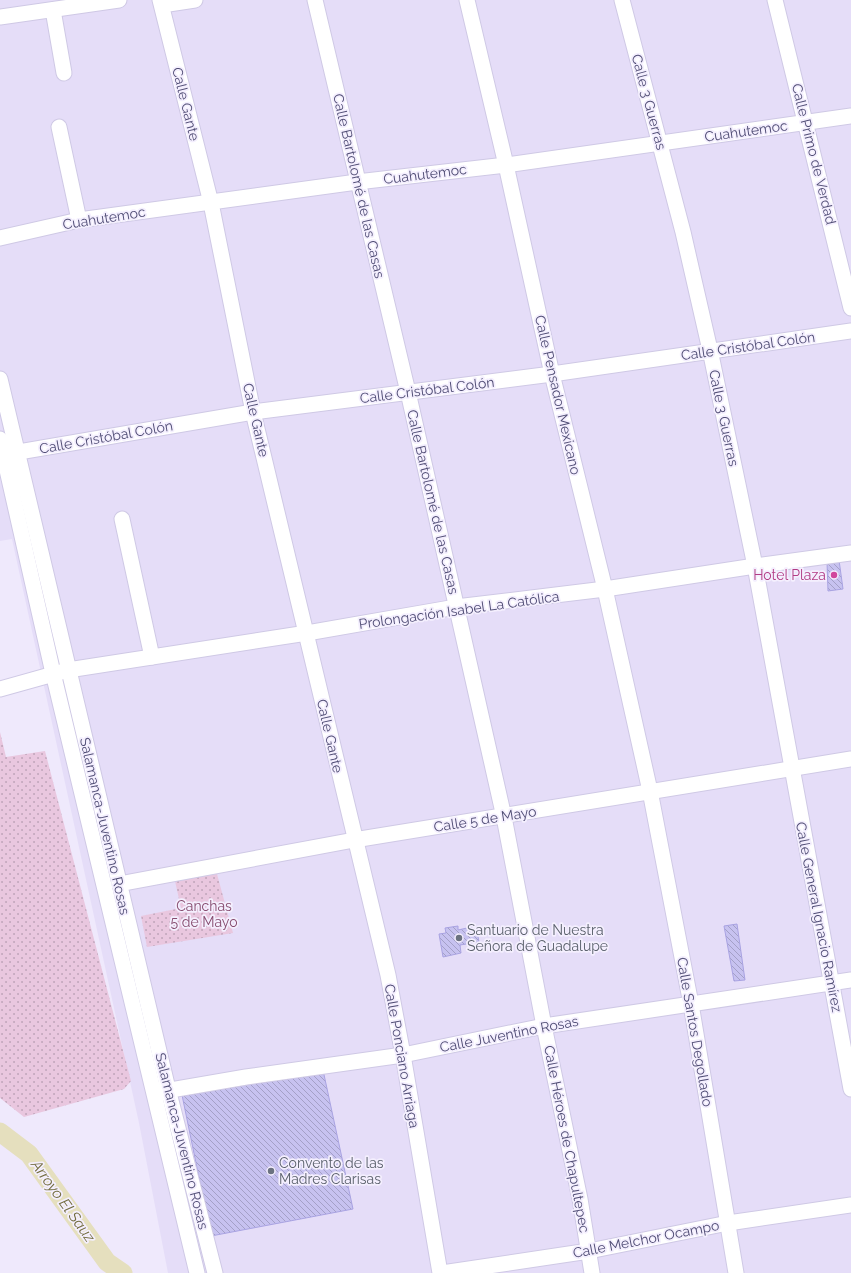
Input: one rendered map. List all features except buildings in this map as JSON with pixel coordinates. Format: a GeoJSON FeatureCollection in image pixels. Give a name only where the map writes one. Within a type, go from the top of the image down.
{"type":"FeatureCollection","features":[{"type":"Feature","properties":{"kind":"street"},"geometry":{"type":"LineString","coordinates":[[0,17],[119,0]]}},
{"type":"Feature","properties":{"kind":"street"},"geometry":{"type":"LineString","coordinates":[[161,3],[195,0]]}},
{"type":"Feature","properties":{"kind":"street","name":"Calle Bartolomé de las Casas"},"geometry":{"type":"LineString","coordinates":[[315,0],[408,392],[504,817]]}},
{"type":"Feature","properties":{"kind":"street","name":"Calle Pensador Mexicano"},"geometry":{"type":"LineString","coordinates":[[467,0],[506,165],[552,374],[605,589],[650,791]]}},
{"type":"Feature","properties":{"kind":"street","name":"Calle 3 Guerras"},"geometry":{"type":"LineString","coordinates":[[622,0],[660,143],[710,350],[755,566],[791,769]]}},
{"type":"Feature","properties":{"kind":"street","name":"Calle Primo de Verdad"},"geometry":{"type":"LineString","coordinates":[[775,0],[851,308]]}},
{"type":"Feature","properties":{"kind":"street","name":"Calle Gante"},"geometry":{"type":"LineString","coordinates":[[161,3],[211,203],[253,412],[307,633],[354,840]]}},
{"type":"Feature","properties":{"kind":"street"},"geometry":{"type":"LineString","coordinates":[[53,10],[64,73]]}},
{"type":"Feature","properties":{"kind":"street","name":"Cuahutemoc"},"geometry":{"type":"LineString","coordinates":[[0,238],[79,220],[357,182],[506,165],[851,116]]}},
{"type":"Feature","properties":{"kind":"street"},"geometry":{"type":"LineString","coordinates":[[59,127],[79,220]]}},
{"type":"Feature","properties":{"kind":"street","name":"Calle Cristóbal Colón"},"geometry":{"type":"LineString","coordinates":[[10,453],[253,412],[552,374],[710,350],[851,331]]}},
{"type":"Feature","properties":{"kind":"street","name":"Salamanca-Juventino Rosas"},"geometry":{"type":"LineString","coordinates":[[0,379],[10,453],[53,673],[161,1091],[215,1273]]}},
{"type":"Feature","properties":{"kind":"street","name":"Salamanca-Juventino Rosas"},"geometry":{"type":"LineString","coordinates":[[0,439],[10,453],[68,670],[119,884],[197,1273]]}},
{"type":"Feature","properties":{"kind":"street"},"geometry":{"type":"LineString","coordinates":[[122,519],[152,657]]}},
{"type":"Feature","properties":{"kind":"street","name":"Prolongación Isabel La Católica"},"geometry":{"type":"LineString","coordinates":[[53,673],[307,633],[456,607],[605,589],[851,553]]}},
{"type":"Feature","properties":{"kind":"street"},"geometry":{"type":"LineString","coordinates":[[0,689],[53,673]]}},
{"type":"Feature","properties":{"kind":"street","name":"Calle 5 de Mayo"},"geometry":{"type":"LineString","coordinates":[[119,884],[354,840],[504,817],[650,791],[851,759]]}},
{"type":"Feature","properties":{"kind":"street","name":"Calle General Ignacio Ramírez"},"geometry":{"type":"LineString","coordinates":[[791,769],[851,1089]]}},
{"type":"Feature","properties":{"kind":"street","name":"Calle Santos Degollado"},"geometry":{"type":"LineString","coordinates":[[650,791],[691,1004],[736,1273]]}},
{"type":"Feature","properties":{"kind":"street","name":"Calle Héroes de Chapultepec"},"geometry":{"type":"LineString","coordinates":[[504,817],[544,1026],[580,1199],[592,1273]]}},
{"type":"Feature","properties":{"kind":"street","name":"Calle Ponciano Arriaga"},"geometry":{"type":"LineString","coordinates":[[354,840],[388,975],[441,1273]]}},
{"type":"Feature","properties":{"kind":"street","name":"Calle Juventino Rosas"},"geometry":{"type":"LineString","coordinates":[[161,1091],[403,1055],[544,1026],[851,980]]}},
{"type":"Feature","properties":{"kind":"street","name":"Calle Melchor Ocampo"},"geometry":{"type":"LineString","coordinates":[[441,1273],[589,1251],[728,1223],[851,1205]]}},
{"type":"Feature","properties":{"kind":"shaded area"},"geometry":{"type":"Polygon","coordinates":[[[0,0],[851,0],[851,1273],[168,1273],[139,1123],[12,539],[0,541],[0,0]]]}},
{"type":"Feature","properties":{"kind":"green space"},"geometry":{"type":"Polygon","coordinates":[[[0,732],[6,757],[45,751],[131,1081],[124,1089],[24,1117],[0,1098],[0,732]]]}},
{"type":"Feature","properties":{"kind":"green space","name":"Canchas 5 de Mayo"},"geometry":{"type":"Polygon","coordinates":[[[217,874],[233,933],[147,947],[141,916],[181,908],[175,881],[217,874]]]}},
{"type":"Feature","properties":{"kind":"waterway","name":"Arroyo El Sauz"},"geometry":{"type":"LineString","coordinates":[[0,1132],[29,1154],[107,1262],[123,1273]]}},
{"type":"Feature","properties":{"kind":"place","name":"Hotel Plaza"},"geometry":{"type":"Point","coordinates":[834,575]}},
{"type":"Feature","properties":{"kind":"place","name":"Santuario de Nuestra Señora de Guadalupe"},"geometry":{"type":"Point","coordinates":[459,938]}},
{"type":"Feature","properties":{"kind":"place","name":"Convento de las Madres Clarisas"},"geometry":{"type":"Point","coordinates":[271,1171]}}]}
